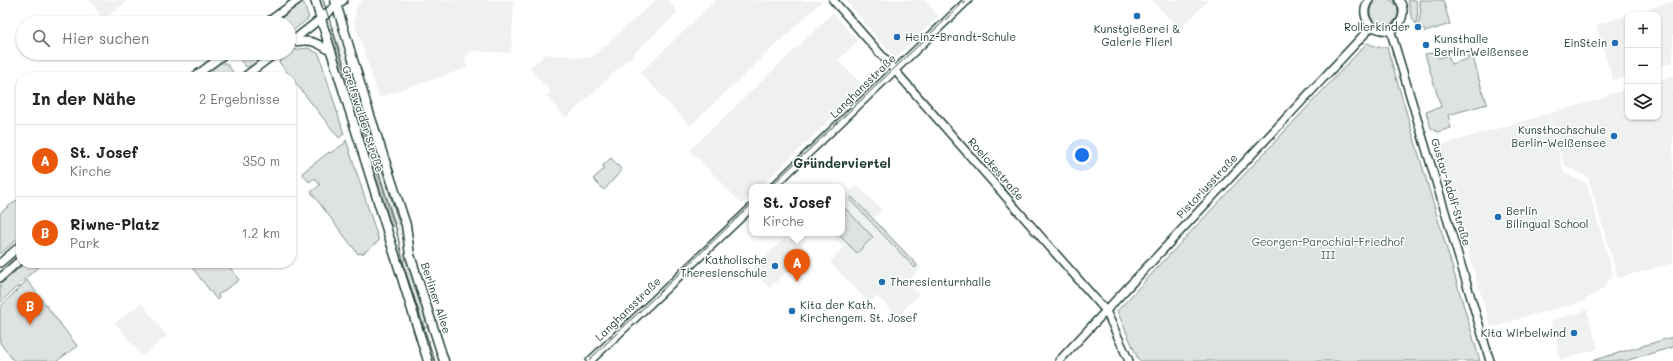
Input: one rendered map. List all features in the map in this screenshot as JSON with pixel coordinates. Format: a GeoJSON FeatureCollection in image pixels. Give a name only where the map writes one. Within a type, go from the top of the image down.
{"type":"FeatureCollection","features":[{"type":"Feature","properties":{"kind":"main road","name":"Greifswalder Straße"},"geometry":{"type":"LineString","coordinates":[[315,0],[428,361]]}},
{"type":"Feature","properties":{"kind":"main road","name":"Greifswalder Straße"},"geometry":{"type":"LineString","coordinates":[[338,2],[406,225],[408,241]]}},
{"type":"Feature","properties":{"kind":"main road"},"geometry":{"type":"LineString","coordinates":[[320,19],[338,2]]}},
{"type":"Feature","properties":{"kind":"main road","name":"Berliner Allee"},"geometry":{"type":"LineString","coordinates":[[408,241],[410,255],[444,361]]}},
{"type":"Feature","properties":{"kind":"street"},"geometry":{"type":"LineString","coordinates":[[276,16],[298,0]]}},
{"type":"Feature","properties":{"kind":"street","name":"Roelckestraße"},"geometry":{"type":"LineString","coordinates":[[833,0],[1106,311],[1129,361]]}},
{"type":"Feature","properties":{"kind":"street","name":"Langhansstraße"},"geometry":{"type":"LineString","coordinates":[[776,184],[968,0]]}},
{"type":"Feature","properties":{"kind":"street"},"geometry":{"type":"LineString","coordinates":[[1369,0],[1366,6],[1365,14],[1368,22],[1379,30],[1390,30],[1396,26],[1403,15],[1403,9],[1399,0]]}},
{"type":"Feature","properties":{"kind":"street"},"geometry":{"type":"LineString","coordinates":[[296,38],[320,19]]}},
{"type":"Feature","properties":{"kind":"street","name":"Pistoriusstraße"},"geometry":{"type":"LineString","coordinates":[[1059,361],[1372,26]]}},
{"type":"Feature","properties":{"kind":"street","name":"Gustav-Adolf-Straße"},"geometry":{"type":"LineString","coordinates":[[1390,30],[1490,361]]}},
{"type":"Feature","properties":{"kind":"street"},"geometry":{"type":"LineString","coordinates":[[296,42],[309,40],[318,43],[330,51]]}},
{"type":"Feature","properties":{"kind":"street"},"geometry":{"type":"LineString","coordinates":[[201,72],[217,60]]}},
{"type":"Feature","properties":{"kind":"street"},"geometry":{"type":"LineString","coordinates":[[251,72],[267,60]]}},
{"type":"Feature","properties":{"kind":"street","name":"Langhansstraße"},"geometry":{"type":"LineString","coordinates":[[590,361],[749,210]]}},
{"type":"Feature","properties":{"kind":"street"},"geometry":{"type":"LineString","coordinates":[[0,263],[16,249]]}},
{"type":"Feature","properties":{"kind":"street"},"geometry":{"type":"LineString","coordinates":[[0,278],[16,264]]}},
{"type":"Feature","properties":{"kind":"shaded area"},"geometry":{"type":"Polygon","coordinates":[[[89,0],[131,0],[126,2],[109,16],[101,16],[89,0]]]}},
{"type":"Feature","properties":{"kind":"shaded area"},"geometry":{"type":"Polygon","coordinates":[[[362,0],[514,0],[511,53],[472,51],[464,58],[467,68],[379,97],[354,21],[356,9],[362,0]]]}},
{"type":"Feature","properties":{"kind":"shaded area"},"geometry":{"type":"Polygon","coordinates":[[[656,0],[667,0],[678,12],[566,118],[546,96],[551,92],[529,68],[543,57],[541,54],[591,58],[656,0]]]}},
{"type":"Feature","properties":{"kind":"shaded area"},"geometry":{"type":"Polygon","coordinates":[[[716,0],[822,1],[690,126],[640,73],[716,0]]]}},
{"type":"Feature","properties":{"kind":"shaded area","name":"Heinz-Brandt-Schule"},"geometry":{"type":"Polygon","coordinates":[[[924,0],[939,16],[895,58],[846,1],[924,0]]]}},
{"type":"Feature","properties":{"kind":"shaded area"},"geometry":{"type":"Polygon","coordinates":[[[1151,0],[1209,0],[1180,29],[1151,0]]]}},
{"type":"Feature","properties":{"kind":"shaded area"},"geometry":{"type":"Polygon","coordinates":[[[1673,1],[1673,62],[1661,66],[1661,12],[1638,12],[1673,1]]]}},
{"type":"Feature","properties":{"kind":"shaded area"},"geometry":{"type":"Polygon","coordinates":[[[833,13],[858,41],[838,60],[864,87],[763,184],[749,184],[749,197],[742,204],[690,150],[833,13]]]}},
{"type":"Feature","properties":{"kind":"shaded area"},"geometry":{"type":"Polygon","coordinates":[[[1625,16],[1625,77],[1613,80],[1596,25],[1625,16]]]}},
{"type":"Feature","properties":{"kind":"shaded area"},"geometry":{"type":"Polygon","coordinates":[[[335,25],[399,224],[401,235],[396,236],[331,28],[335,25]]]}},
{"type":"Feature","properties":{"kind":"shaded area"},"geometry":{"type":"Polygon","coordinates":[[[1673,76],[1673,263],[1618,278],[1588,177],[1564,165],[1549,114],[1607,97],[1606,95],[1625,90],[1625,120],[1661,120],[1661,79],[1673,76]]]}},
{"type":"Feature","properties":{"kind":"shaded area"},"geometry":{"type":"Polygon","coordinates":[[[1548,114],[1564,173],[1587,184],[1613,275],[1603,289],[1582,302],[1528,316],[1491,328],[1437,146],[1548,114]]]}},
{"type":"Feature","properties":{"kind":"shaded area"},"geometry":{"type":"Polygon","coordinates":[[[857,185],[882,210],[874,218],[921,268],[907,282],[919,294],[897,316],[877,296],[869,303],[830,262],[844,247],[834,236],[845,236],[845,197],[857,185]]]}},
{"type":"Feature","properties":{"kind":"shaded area","name":"Katholische Theresienschule"},"geometry":{"type":"Polygon","coordinates":[[[794,236],[809,252],[769,288],[752,269],[785,238],[788,242],[794,236]]]}},
{"type":"Feature","properties":{"kind":"shaded area"},"geometry":{"type":"Polygon","coordinates":[[[142,303],[167,336],[142,356],[115,323],[142,303]]]}},
{"type":"Feature","properties":{"kind":"shaded area","name":"Kita Wirbelwind"},"geometry":{"type":"Polygon","coordinates":[[[1587,310],[1598,349],[1560,360],[1556,346],[1558,345],[1551,321],[1587,310]]]}},
{"type":"Feature","properties":{"kind":"green space"},"geometry":{"type":"Polygon","coordinates":[[[1379,-1],[1389,-1],[1394,2],[1397,7],[1397,17],[1394,22],[1389,25],[1379,25],[1374,22],[1371,17],[1371,7],[1374,2],[1379,-1]]]}},
{"type":"Feature","properties":{"kind":"green space"},"geometry":{"type":"Polygon","coordinates":[[[1408,0],[1416,0],[1418,11],[1416,24],[1411,15],[1408,0]]]}},
{"type":"Feature","properties":{"kind":"green space"},"geometry":{"type":"Polygon","coordinates":[[[1419,0],[1443,0],[1450,24],[1425,32],[1424,29],[1418,26],[1421,11],[1419,0]]]}},
{"type":"Feature","properties":{"kind":"green space"},"geometry":{"type":"Polygon","coordinates":[[[303,1],[309,18],[296,28],[296,16],[284,16],[303,1]]]}},
{"type":"Feature","properties":{"kind":"green space"},"geometry":{"type":"Polygon","coordinates":[[[331,28],[394,226],[392,227],[338,57],[327,32],[331,28]]]}},
{"type":"Feature","properties":{"kind":"green space","name":"Georgen-Parochial-Friedhof III"},"geometry":{"type":"Polygon","coordinates":[[[1367,43],[1377,47],[1387,47],[1480,361],[1139,361],[1117,311],[1367,43]]]}},
{"type":"Feature","properties":{"kind":"green space"},"geometry":{"type":"Polygon","coordinates":[[[308,48],[319,54],[344,134],[339,138],[296,84],[296,72],[287,72],[279,62],[281,60],[296,60],[296,50],[308,48]]]}},
{"type":"Feature","properties":{"kind":"green space"},"geometry":{"type":"Polygon","coordinates":[[[1471,50],[1487,104],[1448,115],[1451,128],[1438,132],[1431,128],[1426,112],[1441,107],[1425,54],[1432,53],[1439,58],[1448,55],[1451,64],[1468,59],[1467,51],[1471,50]]]}},
{"type":"Feature","properties":{"kind":"green space"},"geometry":{"type":"Polygon","coordinates":[[[240,60],[259,60],[253,66],[245,66],[240,60]]]}},
{"type":"Feature","properties":{"kind":"green space"},"geometry":{"type":"Polygon","coordinates":[[[218,63],[226,63],[233,72],[206,72],[218,63]]]}},
{"type":"Feature","properties":{"kind":"green space"},"geometry":{"type":"Polygon","coordinates":[[[357,81],[402,223],[399,224],[354,82],[357,81]]]}},
{"type":"Feature","properties":{"kind":"green space"},"geometry":{"type":"Polygon","coordinates":[[[346,140],[379,241],[362,254],[358,254],[311,192],[320,185],[315,178],[309,182],[302,173],[329,152],[330,153],[344,144],[346,140]]]}},
{"type":"Feature","properties":{"kind":"green space"},"geometry":{"type":"Polygon","coordinates":[[[611,158],[621,169],[621,171],[604,190],[593,179],[604,169],[603,165],[611,158]]]}},
{"type":"Feature","properties":{"kind":"green space"},"geometry":{"type":"Polygon","coordinates":[[[852,197],[917,265],[915,268],[850,200],[852,197]]]}},
{"type":"Feature","properties":{"kind":"green space"},"geometry":{"type":"Polygon","coordinates":[[[16,201],[16,240],[0,254],[0,213],[16,201]]]}},
{"type":"Feature","properties":{"kind":"green space"},"geometry":{"type":"Polygon","coordinates":[[[845,208],[873,237],[857,253],[840,236],[845,236],[845,208]]]}},
{"type":"Feature","properties":{"kind":"green space"},"geometry":{"type":"Polygon","coordinates":[[[400,255],[401,260],[407,259],[429,326],[423,328],[424,330],[421,330],[398,256],[400,255]]]}},
{"type":"Feature","properties":{"kind":"green space"},"geometry":{"type":"Polygon","coordinates":[[[19,268],[38,268],[0,303],[0,285],[19,268]]]}},
{"type":"Feature","properties":{"kind":"green space"},"geometry":{"type":"Polygon","coordinates":[[[193,268],[231,268],[239,280],[218,295],[219,298],[217,300],[193,268]]]}},
{"type":"Feature","properties":{"kind":"green space"},"geometry":{"type":"Polygon","coordinates":[[[27,280],[77,346],[57,361],[14,361],[0,343],[0,307],[27,280]]]}},
{"type":"Feature","properties":{"kind":"green space"},"geometry":{"type":"Polygon","coordinates":[[[1673,337],[1673,347],[1625,361],[1591,361],[1673,337]]]}},
{"type":"Feature","properties":{"kind":"tram line"},"geometry":{"type":"LineString","coordinates":[[323,0],[383,186],[396,228],[405,270],[435,361]]}},
{"type":"Feature","properties":{"kind":"tram line"},"geometry":{"type":"LineString","coordinates":[[773,184],[966,0]]}},
{"type":"Feature","properties":{"kind":"tram line"},"geometry":{"type":"LineString","coordinates":[[588,361],[749,207]]}},
{"type":"Feature","properties":{"kind":"place","name":"Kunstgießerei & Galerie Flierl"},"geometry":{"type":"Point","coordinates":[1137,16]}},
{"type":"Feature","properties":{"kind":"place","name":"Rollerkinder"},"geometry":{"type":"Point","coordinates":[1418,27]}},
{"type":"Feature","properties":{"kind":"place","name":"Heinz-Brandt-Schule"},"geometry":{"type":"Point","coordinates":[897,37]}},
{"type":"Feature","properties":{"kind":"place","name":"EinStein"},"geometry":{"type":"Point","coordinates":[1615,43]}},
{"type":"Feature","properties":{"kind":"place","name":"Kunsthalle Berlin-Weißensee"},"geometry":{"type":"Point","coordinates":[1426,45]}},
{"type":"Feature","properties":{"kind":"place","name":"Kunsthochschule Berlin-Weißensee"},"geometry":{"type":"Point","coordinates":[1614,136]}},
{"type":"Feature","properties":{"kind":"place","name":"Berlin Bilingual School"},"geometry":{"type":"Point","coordinates":[1498,217]}},
{"type":"Feature","properties":{"kind":"place","name":"Katholische Theresienschule"},"geometry":{"type":"Point","coordinates":[775,266]}},
{"type":"Feature","properties":{"kind":"place","name":"St. Josef"},"geometry":{"type":"Point","coordinates":[797,282]}},
{"type":"Feature","properties":{"kind":"place","name":"Theresienturnhalle"},"geometry":{"type":"Point","coordinates":[882,282]}},
{"type":"Feature","properties":{"kind":"place","name":"Kita der Kath. Kirchengem. St. Josef"},"geometry":{"type":"Point","coordinates":[792,311]}},
{"type":"Feature","properties":{"kind":"place","name":"Riwne-Platz"},"geometry":{"type":"Point","coordinates":[30,325]}},
{"type":"Feature","properties":{"kind":"place","name":"Kita Wirbelwind"},"geometry":{"type":"Point","coordinates":[1574,333]}},
{"type":"Feature","properties":{"kind":"district","name":"Gründerviertel"},"geometry":{"type":"Point","coordinates":[842,163]}}]}
